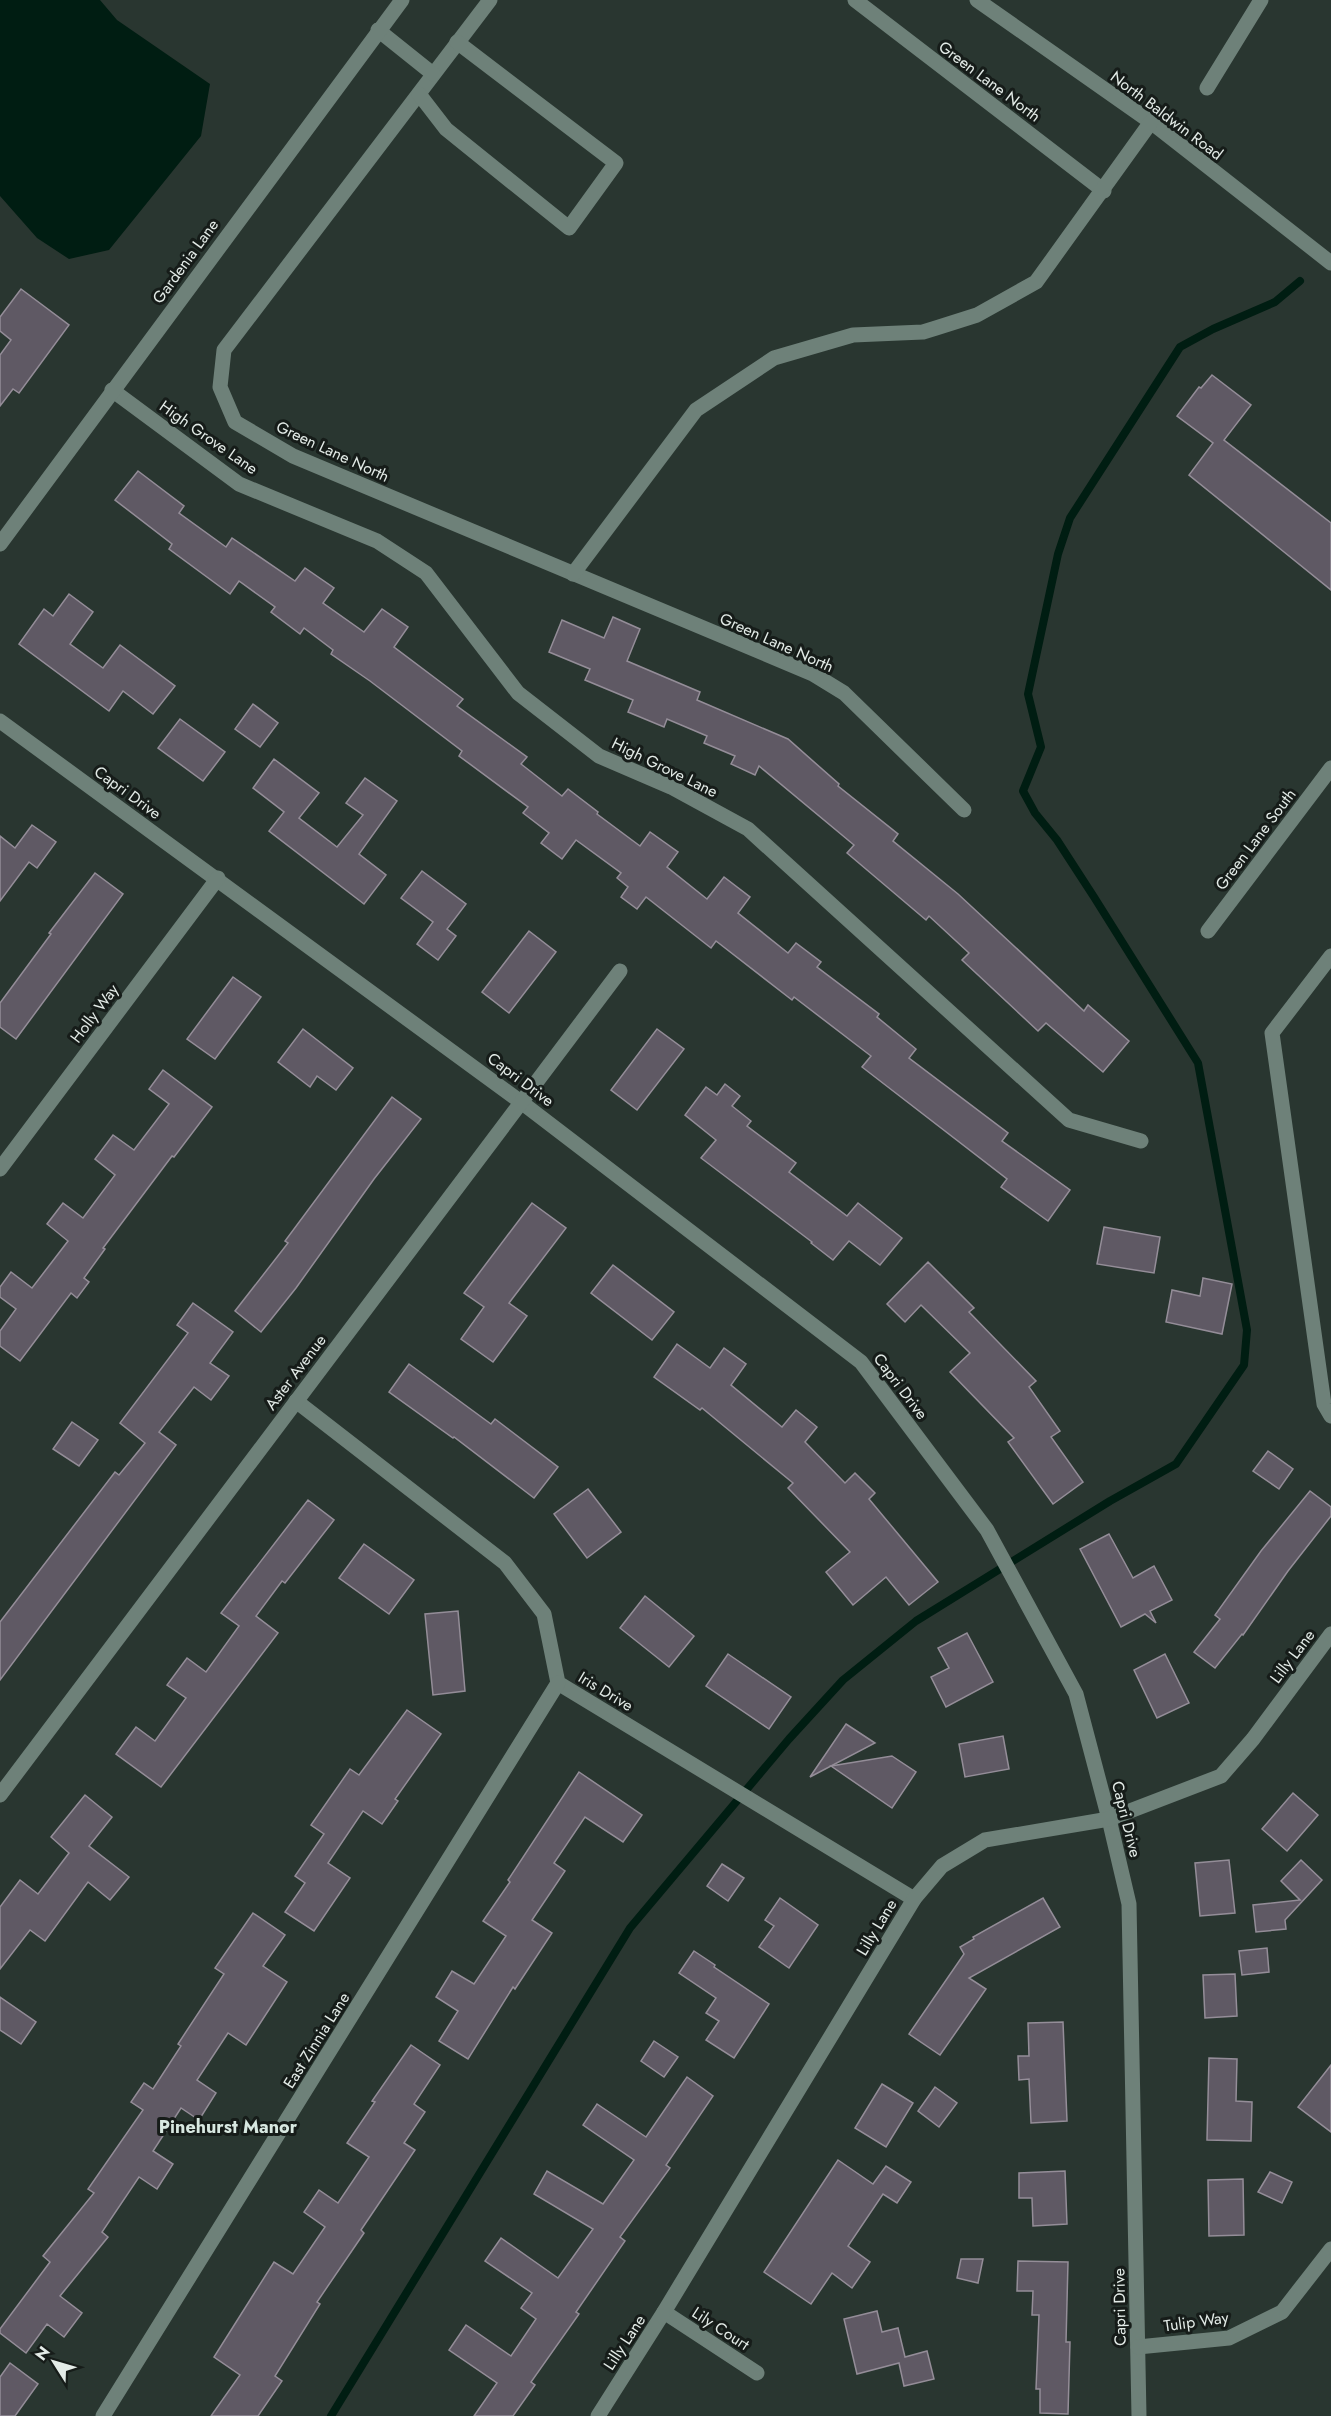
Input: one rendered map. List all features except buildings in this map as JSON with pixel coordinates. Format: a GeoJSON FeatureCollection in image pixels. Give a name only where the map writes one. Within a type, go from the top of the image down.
{"type":"FeatureCollection","features":[{"type":"Feature","properties":{"kind":"street","name":"Gardenia Lane"},"geometry":{"type":"LineString","coordinates":[[0,544],[402,0]]}},
{"type":"Feature","properties":{"kind":"street","name":"Green Lane North"},"geometry":{"type":"LineString","coordinates":[[490,0],[224,350],[220,387],[235,422],[293,456],[813,674],[844,693],[964,810]]}},
{"type":"Feature","properties":{"kind":"street","name":"Green Lane North"},"geometry":{"type":"LineString","coordinates":[[855,0],[1104,191]]}},
{"type":"Feature","properties":{"kind":"street","name":"North Baldwin Road"},"geometry":{"type":"LineString","coordinates":[[977,0],[1151,123],[1331,263]]}},
{"type":"Feature","properties":{"kind":"street"},"geometry":{"type":"LineString","coordinates":[[1207,88],[1261,0]]}},
{"type":"Feature","properties":{"kind":"street"},"geometry":{"type":"LineString","coordinates":[[378,30],[433,74]]}},
{"type":"Feature","properties":{"kind":"street"},"geometry":{"type":"LineString","coordinates":[[419,94],[446,129],[570,228],[616,163],[458,42]]}},
{"type":"Feature","properties":{"kind":"street"},"geometry":{"type":"LineString","coordinates":[[573,574],[696,410],[774,358],[853,335],[923,332],[977,315],[1036,282],[1151,123]]}},
{"type":"Feature","properties":{"kind":"street","name":"High Grove Lane"},"geometry":{"type":"LineString","coordinates":[[112,390],[239,483],[377,541],[426,573],[518,693],[599,756],[671,787],[748,829],[1069,1120],[1141,1141]]}},
{"type":"Feature","properties":{"kind":"street","name":"Capri Drive"},"geometry":{"type":"LineString","coordinates":[[0,721],[521,1101],[861,1362],[987,1530],[1076,1695],[1110,1819],[1129,1904],[1139,2416]]}},
{"type":"Feature","properties":{"kind":"street","name":"Green Lane South"},"geometry":{"type":"LineString","coordinates":[[1208,932],[1331,768]]}},
{"type":"Feature","properties":{"kind":"street","name":"Holly Way"},"geometry":{"type":"LineString","coordinates":[[0,1169],[218,878]]}},
{"type":"Feature","properties":{"kind":"street"},"geometry":{"type":"LineString","coordinates":[[1331,956],[1272,1033],[1324,1404],[1331,1416]]}},
{"type":"Feature","properties":{"kind":"street","name":"Aster Avenue"},"geometry":{"type":"LineString","coordinates":[[0,1794],[620,971]]}},
{"type":"Feature","properties":{"kind":"street","name":"Iris Drive"},"geometry":{"type":"LineString","coordinates":[[296,1401],[505,1563],[544,1614],[558,1683],[914,1899]]}},
{"type":"Feature","properties":{"kind":"street","name":"Lilly Lane"},"geometry":{"type":"LineString","coordinates":[[598,2416],[664,2313],[914,1899],[942,1866],[985,1840],[1110,1819],[1221,1776],[1253,1739],[1331,1634]]}},
{"type":"Feature","properties":{"kind":"street","name":"East Zinnia Lane"},"geometry":{"type":"LineString","coordinates":[[103,2416],[558,1683]]}},
{"type":"Feature","properties":{"kind":"street","name":"Tulip Way"},"geometry":{"type":"LineString","coordinates":[[1138,2347],[1229,2338],[1282,2312],[1331,2249]]}},
{"type":"Feature","properties":{"kind":"street","name":"Lily Court"},"geometry":{"type":"LineString","coordinates":[[664,2313],[757,2373]]}},
{"type":"Feature","properties":{"kind":"shaded area"},"geometry":{"type":"Polygon","coordinates":[[[0,0],[100,0],[117,20],[210,84],[201,136],[109,250],[69,259],[37,238],[0,196],[0,0]]]}},
{"type":"Feature","properties":{"kind":"waterway"},"geometry":{"type":"LineString","coordinates":[[331,2416],[630,1928],[789,1739],[843,1680],[916,1621],[1110,1501],[1176,1464],[1244,1365],[1247,1330],[1198,1063],[1094,897],[1057,840],[1035,813],[1023,791],[1041,747],[1028,694],[1058,554],[1070,518],[1180,347],[1213,329],[1275,302],[1300,281]]}},
{"type":"Feature","properties":{"kind":"district","name":"Pinehurst Manor"},"geometry":{"type":"Point","coordinates":[228,2127]}}]}
